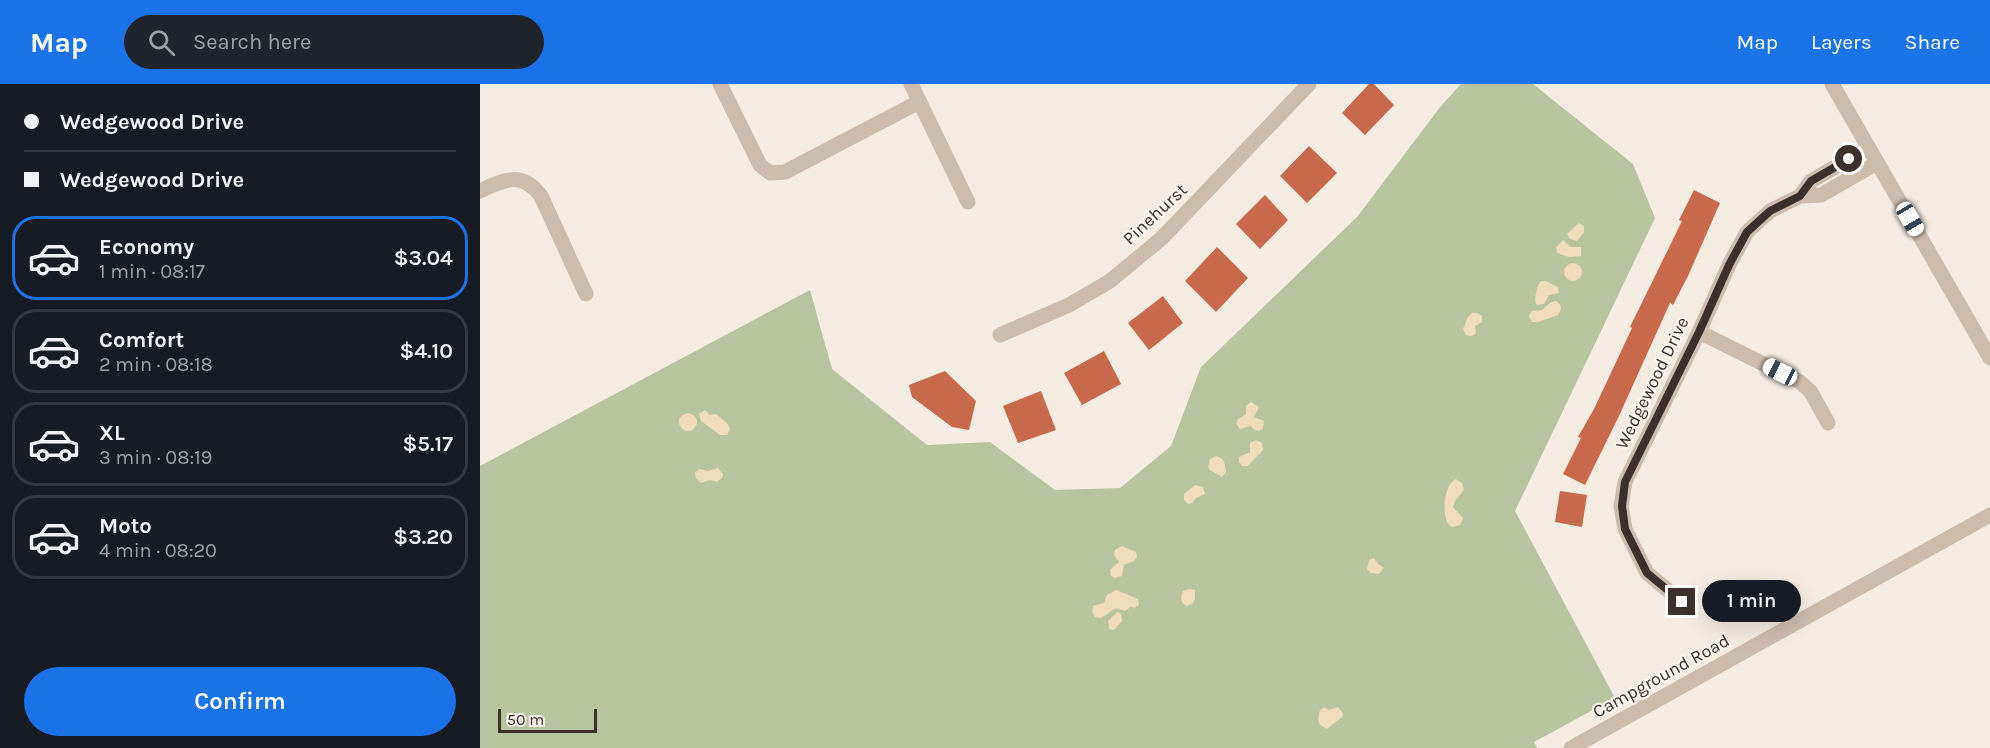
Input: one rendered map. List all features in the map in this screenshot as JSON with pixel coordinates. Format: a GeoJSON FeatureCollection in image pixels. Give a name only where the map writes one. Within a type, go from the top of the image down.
{"type":"FeatureCollection","features":[{"type":"Feature","properties":{"kind":"street"},"geometry":{"type":"LineString","coordinates":[[720,84],[760,165],[771,173],[785,172],[919,102]]}},
{"type":"Feature","properties":{"kind":"street"},"geometry":{"type":"LineString","coordinates":[[911,84],[968,202]]}},
{"type":"Feature","properties":{"kind":"street","name":"Pinehurst"},"geometry":{"type":"LineString","coordinates":[[1000,335],[1069,305],[1110,281],[1162,238],[1309,84]]}},
{"type":"Feature","properties":{"kind":"street"},"geometry":{"type":"LineString","coordinates":[[1832,84],[1990,357]]}},
{"type":"Feature","properties":{"kind":"street","name":"Wedgewood Drive"},"geometry":{"type":"LineString","coordinates":[[1800,196],[1811,181],[1868,148]]}},
{"type":"Feature","properties":{"kind":"street","name":"Wedgewood Drive"},"geometry":{"type":"LineString","coordinates":[[1682,602],[1647,573],[1625,529],[1622,506],[1625,482],[1747,232],[1770,211],[1800,196],[1821,195],[1877,163]]}},
{"type":"Feature","properties":{"kind":"street"},"geometry":{"type":"LineString","coordinates":[[480,191],[507,179],[520,180],[533,185],[541,196],[561,237],[586,294]]}},
{"type":"Feature","properties":{"kind":"street"},"geometry":{"type":"LineString","coordinates":[[1699,332],[1800,382],[1811,392],[1828,423]]}},
{"type":"Feature","properties":{"kind":"street","name":"Campground Road"},"geometry":{"type":"LineString","coordinates":[[1571,748],[1990,515]]}},
{"type":"Feature","properties":{"kind":"green space"},"geometry":{"type":"Polygon","coordinates":[[[1461,84],[1533,84],[1633,164],[1655,218],[1515,511],[1615,698],[1534,742],[1537,748],[480,748],[480,466],[810,290],[832,369],[927,445],[990,442],[1055,490],[1120,488],[1171,446],[1201,367],[1357,217],[1441,106],[1461,84]]]}},
{"type":"Feature","properties":{"kind":"sand"},"geometry":{"type":"Polygon","coordinates":[[[1579,223],[1584,226],[1584,232],[1577,241],[1570,239],[1567,234],[1579,223]]]}},
{"type":"Feature","properties":{"kind":"sand"},"geometry":{"type":"Polygon","coordinates":[[[1563,240],[1571,247],[1581,247],[1581,256],[1569,257],[1557,253],[1556,247],[1563,240]]]}},
{"type":"Feature","properties":{"kind":"sand"},"geometry":{"type":"Polygon","coordinates":[[[1573,263],[1579,266],[1582,272],[1579,278],[1573,281],[1567,278],[1564,272],[1567,266],[1573,263]]]}},
{"type":"Feature","properties":{"kind":"sand"},"geometry":{"type":"Polygon","coordinates":[[[1541,281],[1558,287],[1559,293],[1549,295],[1544,304],[1537,305],[1535,297],[1538,286],[1541,281]]]}},
{"type":"Feature","properties":{"kind":"sand"},"geometry":{"type":"Polygon","coordinates":[[[1556,301],[1560,304],[1561,309],[1558,315],[1532,322],[1529,316],[1532,311],[1542,310],[1551,302],[1556,301]]]}},
{"type":"Feature","properties":{"kind":"sand"},"geometry":{"type":"Polygon","coordinates":[[[1472,313],[1482,316],[1482,322],[1475,326],[1475,334],[1466,335],[1463,329],[1468,317],[1472,313]]]}},
{"type":"Feature","properties":{"kind":"sand"},"geometry":{"type":"Polygon","coordinates":[[[1251,402],[1259,407],[1254,417],[1264,421],[1263,428],[1258,431],[1250,426],[1240,429],[1236,424],[1238,419],[1246,414],[1246,406],[1251,402]]]}},
{"type":"Feature","properties":{"kind":"sand"},"geometry":{"type":"Polygon","coordinates":[[[705,410],[710,415],[716,414],[727,423],[730,429],[727,435],[720,435],[701,421],[699,414],[705,410]]]}},
{"type":"Feature","properties":{"kind":"sand"},"geometry":{"type":"Polygon","coordinates":[[[688,413],[694,416],[697,422],[694,428],[688,431],[682,428],[679,422],[682,416],[688,413]]]}},
{"type":"Feature","properties":{"kind":"sand"},"geometry":{"type":"Polygon","coordinates":[[[1256,440],[1262,443],[1263,450],[1248,466],[1242,466],[1239,457],[1250,452],[1250,443],[1256,440]]]}},
{"type":"Feature","properties":{"kind":"sand"},"geometry":{"type":"Polygon","coordinates":[[[1216,456],[1221,458],[1225,464],[1226,472],[1222,477],[1208,467],[1210,459],[1216,456]]]}},
{"type":"Feature","properties":{"kind":"sand"},"geometry":{"type":"Polygon","coordinates":[[[718,468],[723,474],[717,482],[710,480],[701,483],[696,478],[695,473],[699,469],[708,471],[718,468]]]}},
{"type":"Feature","properties":{"kind":"sand"},"geometry":{"type":"Polygon","coordinates":[[[1456,479],[1462,483],[1464,490],[1453,507],[1463,518],[1460,525],[1452,527],[1446,518],[1445,503],[1448,488],[1456,479]]]}},
{"type":"Feature","properties":{"kind":"sand"},"geometry":{"type":"Polygon","coordinates":[[[1195,485],[1203,487],[1205,494],[1188,504],[1184,500],[1184,494],[1195,485]]]}},
{"type":"Feature","properties":{"kind":"sand"},"geometry":{"type":"Polygon","coordinates":[[[1122,546],[1136,552],[1137,557],[1134,561],[1124,565],[1122,576],[1115,578],[1111,576],[1110,570],[1119,562],[1114,555],[1115,550],[1122,546]]]}},
{"type":"Feature","properties":{"kind":"sand"},"geometry":{"type":"Polygon","coordinates":[[[1374,558],[1384,568],[1379,574],[1371,573],[1367,569],[1369,560],[1374,558]]]}},
{"type":"Feature","properties":{"kind":"sand"},"geometry":{"type":"Polygon","coordinates":[[[1116,590],[1138,599],[1139,605],[1125,611],[1116,608],[1101,618],[1095,617],[1092,612],[1093,606],[1104,603],[1107,595],[1116,590]]]}},
{"type":"Feature","properties":{"kind":"sand"},"geometry":{"type":"Polygon","coordinates":[[[1195,590],[1195,599],[1187,606],[1182,603],[1181,598],[1183,591],[1195,590]]]}},
{"type":"Feature","properties":{"kind":"sand"},"geometry":{"type":"Polygon","coordinates":[[[1117,612],[1121,614],[1122,621],[1114,630],[1109,629],[1108,621],[1117,612]]]}},
{"type":"Feature","properties":{"kind":"sand"},"geometry":{"type":"Polygon","coordinates":[[[1324,707],[1329,710],[1338,707],[1343,713],[1342,717],[1327,729],[1320,725],[1318,720],[1320,710],[1324,707]]]}},
{"type":"Feature","properties":{"kind":"building"},"geometry":{"type":"Polygon","coordinates":[[[1369,84],[1374,84],[1394,105],[1365,135],[1342,113],[1369,84]]]}},
{"type":"Feature","properties":{"kind":"building"},"geometry":{"type":"Polygon","coordinates":[[[1309,146],[1337,173],[1307,203],[1280,176],[1309,146]]]}},
{"type":"Feature","properties":{"kind":"building"},"geometry":{"type":"Polygon","coordinates":[[[1694,190],[1720,203],[1688,276],[1673,305],[1670,303],[1585,485],[1563,474],[1581,438],[1578,437],[1594,409],[1632,328],[1630,327],[1682,221],[1679,220],[1694,190]]]}},
{"type":"Feature","properties":{"kind":"building"},"geometry":{"type":"Polygon","coordinates":[[[1265,195],[1288,220],[1260,249],[1236,224],[1265,195]]]}},
{"type":"Feature","properties":{"kind":"building"},"geometry":{"type":"Polygon","coordinates":[[[1217,247],[1248,278],[1216,312],[1185,281],[1217,247]]]}},
{"type":"Feature","properties":{"kind":"building"},"geometry":{"type":"Polygon","coordinates":[[[1163,296],[1183,323],[1149,350],[1128,323],[1163,296]]]}},
{"type":"Feature","properties":{"kind":"building"},"geometry":{"type":"Polygon","coordinates":[[[1104,351],[1121,384],[1082,405],[1064,373],[1104,351]]]}},
{"type":"Feature","properties":{"kind":"building"},"geometry":{"type":"Polygon","coordinates":[[[945,371],[976,401],[969,430],[952,427],[912,397],[909,385],[945,371]]]}},
{"type":"Feature","properties":{"kind":"building"},"geometry":{"type":"Polygon","coordinates":[[[1041,391],[1056,430],[1018,443],[1003,406],[1041,391]]]}},
{"type":"Feature","properties":{"kind":"building"},"geometry":{"type":"Polygon","coordinates":[[[1560,491],[1587,495],[1582,527],[1555,522],[1560,491]]]}},
{"type":"Feature","properties":{"kind":"route"},"geometry":{"type":"LineString","coordinates":[[1682,602],[1647,573],[1625,529],[1622,506],[1625,482],[1747,232],[1770,211],[1800,196],[1811,181],[1849,159]]}}]}
